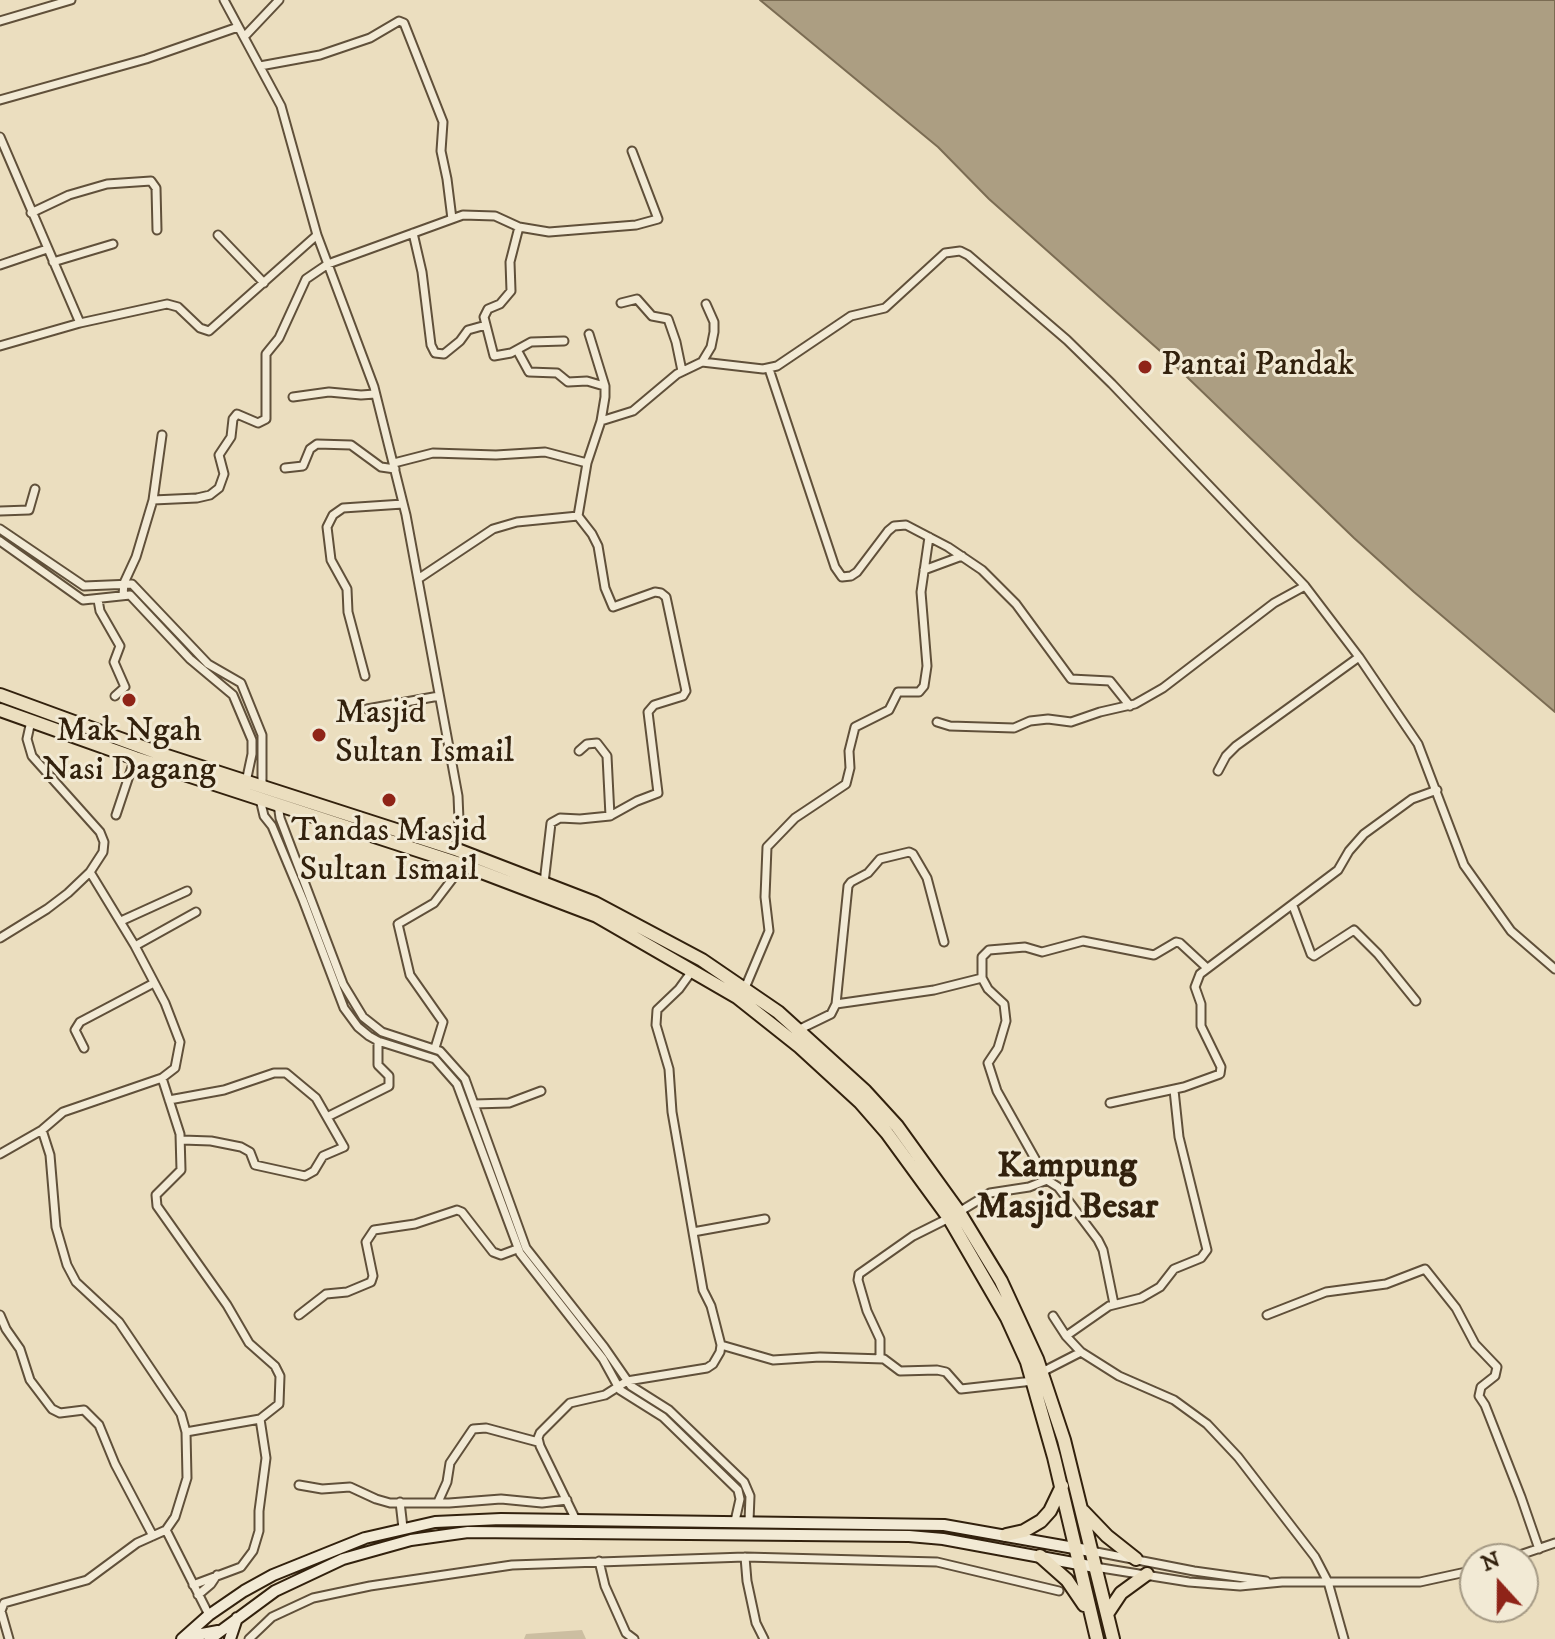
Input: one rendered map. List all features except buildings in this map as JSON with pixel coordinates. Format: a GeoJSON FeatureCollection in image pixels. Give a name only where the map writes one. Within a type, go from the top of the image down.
{"type":"FeatureCollection","features":[{"type":"Feature","properties":{"kind":"highway"},"geometry":{"type":"LineString","coordinates":[[0,695],[246,782],[278,804],[463,865],[597,916],[737,997],[770,1021],[860,1102],[954,1215]]}},
{"type":"Feature","properties":{"kind":"highway"},"geometry":{"type":"LineString","coordinates":[[0,710],[135,758],[455,849],[595,903],[702,960],[745,988],[798,1030],[865,1091],[897,1126],[954,1215],[1038,1376],[1064,1440],[1113,1639]]}},
{"type":"Feature","properties":{"kind":"highway"},"geometry":{"type":"LineString","coordinates":[[1038,1376],[1095,1632]]}},
{"type":"Feature","properties":{"kind":"highway"},"geometry":{"type":"LineString","coordinates":[[1006,1535],[1024,1531],[1041,1521],[1050,1511],[1062,1486]]}},
{"type":"Feature","properties":{"kind":"highway"},"geometry":{"type":"LineString","coordinates":[[1081,1509],[1107,1536],[1136,1559]]}},
{"type":"Feature","properties":{"kind":"highway"},"geometry":{"type":"LineString","coordinates":[[1040,1556],[1079,1595],[1095,1632]]}},
{"type":"Feature","properties":{"kind":"highway"},"geometry":{"type":"LineString","coordinates":[[1107,1614],[1121,1593],[1147,1574]]}},
{"type":"Feature","properties":{"kind":"main road"},"geometry":{"type":"LineString","coordinates":[[182,1639],[209,1615],[273,1575],[336,1548],[403,1528],[458,1520],[944,1525],[1091,1551]]}},
{"type":"Feature","properties":{"kind":"main road"},"geometry":{"type":"LineString","coordinates":[[194,1639],[202,1634],[221,1637],[238,1616],[299,1578],[343,1559],[411,1540],[468,1532],[870,1534],[943,1539],[1095,1567]]}},
{"type":"Feature","properties":{"kind":"street"},"geometry":{"type":"LineString","coordinates":[[36,0],[38,10]]}},
{"type":"Feature","properties":{"kind":"street"},"geometry":{"type":"LineString","coordinates":[[0,21],[71,0]]}},
{"type":"Feature","properties":{"kind":"street"},"geometry":{"type":"LineString","coordinates":[[224,0],[281,106],[317,235],[375,394],[394,461],[460,810],[455,849]]}},
{"type":"Feature","properties":{"kind":"street"},"geometry":{"type":"LineString","coordinates":[[244,37],[279,0]]}},
{"type":"Feature","properties":{"kind":"street"},"geometry":{"type":"LineString","coordinates":[[260,66],[320,55],[370,38],[399,21],[404,23],[443,122],[441,151],[452,219]]}},
{"type":"Feature","properties":{"kind":"street"},"geometry":{"type":"LineString","coordinates":[[0,100],[146,59],[238,27]]}},
{"type":"Feature","properties":{"kind":"street"},"geometry":{"type":"LineString","coordinates":[[0,137],[80,323]]}},
{"type":"Feature","properties":{"kind":"street"},"geometry":{"type":"LineString","coordinates":[[153,500],[197,498],[210,495],[219,488],[224,474],[219,455],[231,437],[234,417],[258,423],[266,419],[266,354],[279,338],[301,285],[328,264],[452,219],[477,214],[495,216],[519,227],[549,232],[636,225],[658,219],[632,151]]}},
{"type":"Feature","properties":{"kind":"street"},"geometry":{"type":"LineString","coordinates":[[31,213],[69,195],[107,184],[151,181],[156,188],[157,230]]}},
{"type":"Feature","properties":{"kind":"street"},"geometry":{"type":"LineString","coordinates":[[519,227],[509,273],[511,291],[500,304],[486,311],[486,325],[494,356],[517,350],[531,342],[564,341]]}},
{"type":"Feature","properties":{"kind":"street"},"geometry":{"type":"LineString","coordinates":[[413,233],[422,272],[431,345],[435,353],[444,354],[468,330],[486,325]]}},
{"type":"Feature","properties":{"kind":"street"},"geometry":{"type":"LineString","coordinates":[[218,235],[264,283]]}},
{"type":"Feature","properties":{"kind":"street"},"geometry":{"type":"LineString","coordinates":[[0,346],[80,323],[167,304],[178,307],[200,328],[209,331],[317,235]]}},
{"type":"Feature","properties":{"kind":"street"},"geometry":{"type":"LineString","coordinates":[[53,262],[113,244]]}},
{"type":"Feature","properties":{"kind":"street"},"geometry":{"type":"LineString","coordinates":[[0,265],[47,249]]}},
{"type":"Feature","properties":{"kind":"street"},"geometry":{"type":"LineString","coordinates":[[601,421],[643,405],[682,371],[702,362],[769,369],[858,312],[873,313],[885,308],[945,253],[960,251],[968,255],[1067,340],[1184,457],[1305,586],[1359,657],[1418,744],[1464,865],[1511,931],[1555,969]]}},
{"type":"Feature","properties":{"kind":"street"},"geometry":{"type":"LineString","coordinates":[[621,303],[637,299],[652,316],[668,319],[682,371]]}},
{"type":"Feature","properties":{"kind":"street"},"geometry":{"type":"LineString","coordinates":[[702,362],[711,347],[714,332],[714,322],[706,304]]}},
{"type":"Feature","properties":{"kind":"street"},"geometry":{"type":"LineString","coordinates":[[544,883],[551,823],[560,818],[610,816],[658,793],[648,712],[654,705],[683,696],[686,691],[666,597],[655,592],[613,607],[605,588],[598,546],[578,516],[587,463],[601,421],[605,386],[589,334]]}},
{"type":"Feature","properties":{"kind":"street"},"geometry":{"type":"LineString","coordinates":[[517,350],[529,372],[557,373],[568,382],[597,382],[605,386]]}},
{"type":"Feature","properties":{"kind":"street"},"geometry":{"type":"LineString","coordinates":[[769,369],[835,567],[842,577],[857,572],[894,526],[906,525],[982,570],[1016,604],[1071,679],[1110,681],[1130,706]]}},
{"type":"Feature","properties":{"kind":"street"},"geometry":{"type":"LineString","coordinates":[[293,397],[329,392],[375,394]]}},
{"type":"Feature","properties":{"kind":"street"},"geometry":{"type":"LineString","coordinates":[[123,595],[124,583],[136,557],[153,500],[162,435]]}},
{"type":"Feature","properties":{"kind":"street"},"geometry":{"type":"LineString","coordinates":[[285,468],[303,466],[310,449],[317,444],[351,445],[381,467],[394,461],[433,453],[496,455],[545,452],[587,463]]}},
{"type":"Feature","properties":{"kind":"street"},"geometry":{"type":"LineString","coordinates":[[0,511],[29,510],[35,489]]}},
{"type":"Feature","properties":{"kind":"street"},"geometry":{"type":"LineString","coordinates":[[365,676],[348,612],[347,589],[331,560],[327,527],[333,515],[343,508],[403,504]]}},
{"type":"Feature","properties":{"kind":"street"},"geometry":{"type":"LineString","coordinates":[[418,579],[493,529],[517,522],[578,516]]}},
{"type":"Feature","properties":{"kind":"street"},"geometry":{"type":"LineString","coordinates":[[0,529],[84,586],[132,584],[208,664],[241,683],[262,735],[261,793],[264,816],[272,826],[303,900],[344,1008],[358,1027],[378,1041],[435,1059],[457,1084],[517,1249],[598,1352],[617,1386],[663,1417],[738,1490],[740,1499],[735,1521]]}},
{"type":"Feature","properties":{"kind":"street"},"geometry":{"type":"LineString","coordinates":[[745,988],[768,939],[765,897],[767,847],[795,818],[846,784],[855,727],[889,710],[898,692],[919,692],[924,686],[927,666],[921,602],[929,537]]}},
{"type":"Feature","properties":{"kind":"street"},"geometry":{"type":"LineString","coordinates":[[0,541],[83,600],[131,596],[190,659],[236,699],[252,740],[246,782]]}},
{"type":"Feature","properties":{"kind":"street"},"geometry":{"type":"LineString","coordinates":[[924,570],[962,556]]}},
{"type":"Feature","properties":{"kind":"street"},"geometry":{"type":"LineString","coordinates":[[937,722],[950,726],[1014,728],[1030,721],[1048,719],[1066,723],[1130,706],[1157,693],[1274,603],[1305,586]]}},
{"type":"Feature","properties":{"kind":"street"},"geometry":{"type":"LineString","coordinates":[[98,600],[100,611],[120,646],[114,662],[125,687],[115,696]]}},
{"type":"Feature","properties":{"kind":"street"},"geometry":{"type":"LineString","coordinates":[[1218,771],[1236,746],[1359,657]]}},
{"type":"Feature","properties":{"kind":"street"},"geometry":{"type":"LineString","coordinates":[[367,709],[439,696]]}},
{"type":"Feature","properties":{"kind":"street"},"geometry":{"type":"LineString","coordinates":[[0,938],[47,909],[90,872],[103,852],[104,842],[100,832],[32,756],[27,739],[31,721]]}},
{"type":"Feature","properties":{"kind":"street"},"geometry":{"type":"LineString","coordinates":[[579,751],[587,744],[597,743],[607,756],[610,816]]}},
{"type":"Feature","properties":{"kind":"street"},"geometry":{"type":"LineString","coordinates":[[116,815],[135,758]]}},
{"type":"Feature","properties":{"kind":"street"},"geometry":{"type":"LineString","coordinates":[[1110,1103],[1174,1090],[1222,1071],[1201,1026],[1201,1004],[1195,987],[1200,974],[1341,867],[1349,851],[1364,834],[1412,799],[1437,790]]}},
{"type":"Feature","properties":{"kind":"street"},"geometry":{"type":"LineString","coordinates":[[278,804],[280,818],[343,984],[363,1017],[382,1032],[445,1054],[465,1079],[526,1248],[627,1381],[669,1410],[744,1482],[750,1496],[749,1521]]}},
{"type":"Feature","properties":{"kind":"street"},"geometry":{"type":"LineString","coordinates":[[798,1030],[831,1014],[836,1004],[848,886],[868,873],[880,859],[909,852],[913,854],[927,878],[944,942]]}},
{"type":"Feature","properties":{"kind":"street"},"geometry":{"type":"LineString","coordinates":[[435,1048],[443,1022],[410,975],[398,924],[434,903],[463,865]]}},
{"type":"Feature","properties":{"kind":"street"},"geometry":{"type":"LineString","coordinates":[[0,1154],[42,1130],[63,1112],[162,1078],[175,1068],[180,1042],[172,1019],[135,946],[90,872]]}},
{"type":"Feature","properties":{"kind":"street"},"geometry":{"type":"LineString","coordinates":[[121,921],[187,891]]}},
{"type":"Feature","properties":{"kind":"street"},"geometry":{"type":"LineString","coordinates":[[1293,906],[1311,954],[1314,956],[1354,930],[1416,1001]]}},
{"type":"Feature","properties":{"kind":"street"},"geometry":{"type":"LineString","coordinates":[[135,946],[196,912]]}},
{"type":"Feature","properties":{"kind":"street"},"geometry":{"type":"LineString","coordinates":[[1114,1304],[1098,1240],[1058,1187],[1047,1180],[997,1091],[988,1068],[1004,1033],[1006,1021],[1004,1004],[988,989],[982,978],[982,957],[989,950],[1025,947],[1042,952],[1083,941],[1154,955],[1176,942],[1207,968]]}},
{"type":"Feature","properties":{"kind":"street"},"geometry":{"type":"LineString","coordinates":[[576,1520],[538,1442],[540,1433],[564,1407],[577,1400],[605,1395],[627,1381],[707,1368],[717,1360],[721,1345],[711,1306],[703,1290],[672,1112],[671,1078],[655,1016],[692,971]]}},
{"type":"Feature","properties":{"kind":"street"},"geometry":{"type":"LineString","coordinates":[[836,1004],[934,990],[982,978]]}},
{"type":"Feature","properties":{"kind":"street"},"geometry":{"type":"LineString","coordinates":[[84,1048],[75,1030],[80,1022],[154,983]]}},
{"type":"Feature","properties":{"kind":"street"},"geometry":{"type":"LineString","coordinates":[[327,1117],[389,1086],[389,1076],[378,1065],[378,1041]]}},
{"type":"Feature","properties":{"kind":"street"},"geometry":{"type":"LineString","coordinates":[[169,1100],[224,1090],[281,1072],[309,1090],[344,1147],[323,1156],[314,1171],[305,1176],[255,1165],[250,1152],[241,1147],[211,1141],[182,1140]]}},
{"type":"Feature","properties":{"kind":"street"},"geometry":{"type":"LineString","coordinates":[[162,1078],[182,1140],[181,1170],[160,1189],[155,1200],[227,1305],[249,1343],[278,1370],[279,1404],[260,1419],[186,1432]]}},
{"type":"Feature","properties":{"kind":"street"},"geometry":{"type":"LineString","coordinates":[[1066,1336],[1114,1304],[1141,1298],[1160,1287],[1174,1269],[1201,1258],[1207,1250],[1179,1137],[1174,1090]]}},
{"type":"Feature","properties":{"kind":"street"},"geometry":{"type":"LineString","coordinates":[[474,1104],[509,1103],[541,1091]]}},
{"type":"Feature","properties":{"kind":"street"},"geometry":{"type":"LineString","coordinates":[[9,1639],[1,1611],[4,1603],[87,1580],[137,1543],[166,1530],[175,1517],[187,1478],[186,1432],[181,1414],[126,1331],[71,1275],[56,1227],[50,1155],[42,1130]]}},
{"type":"Feature","properties":{"kind":"street"},"geometry":{"type":"LineString","coordinates":[[880,1359],[880,1339],[867,1311],[858,1277],[862,1271],[907,1240],[990,1193],[1029,1187],[1047,1180]]}},
{"type":"Feature","properties":{"kind":"street"},"geometry":{"type":"LineString","coordinates":[[299,1315],[326,1294],[347,1292],[371,1282],[373,1276],[366,1242],[374,1230],[415,1224],[457,1210],[462,1212],[493,1252],[501,1255],[517,1249]]}},
{"type":"Feature","properties":{"kind":"street"},"geometry":{"type":"LineString","coordinates":[[690,1216],[710,1227]]}},
{"type":"Feature","properties":{"kind":"street"},"geometry":{"type":"LineString","coordinates":[[693,1232],[765,1219]]}},
{"type":"Feature","properties":{"kind":"street"},"geometry":{"type":"LineString","coordinates":[[1267,1315],[1326,1292],[1386,1284],[1425,1269],[1456,1308],[1475,1344],[1497,1367],[1495,1376],[1481,1387],[1479,1396],[1537,1543]]}},
{"type":"Feature","properties":{"kind":"street"},"geometry":{"type":"LineString","coordinates":[[0,1315],[20,1349],[30,1380],[52,1409],[60,1413],[84,1410],[99,1425],[115,1464],[153,1536]]}},
{"type":"Feature","properties":{"kind":"street"},"geometry":{"type":"LineString","coordinates":[[1053,1316],[1081,1352],[1119,1376],[1174,1400],[1207,1424],[1264,1488],[1315,1557],[1328,1582],[1344,1639]]}},
{"type":"Feature","properties":{"kind":"street"},"geometry":{"type":"LineString","coordinates":[[721,1345],[773,1360],[820,1357],[880,1359],[888,1361],[900,1371],[946,1372],[961,1389],[1038,1376],[1081,1352]]}},
{"type":"Feature","properties":{"kind":"street"},"geometry":{"type":"LineString","coordinates":[[193,1585],[241,1567],[258,1539],[266,1458],[260,1419]]}},
{"type":"Feature","properties":{"kind":"street"},"geometry":{"type":"LineString","coordinates":[[438,1502],[447,1482],[450,1463],[473,1429],[486,1428],[538,1442]]}},
{"type":"Feature","properties":{"kind":"street"},"geometry":{"type":"LineString","coordinates":[[299,1485],[322,1489],[350,1487],[376,1499],[400,1502],[501,1499],[542,1503],[567,1500]]}},
{"type":"Feature","properties":{"kind":"street"},"geometry":{"type":"LineString","coordinates":[[400,1502],[403,1528]]}},
{"type":"Feature","properties":{"kind":"street"},"geometry":{"type":"LineString","coordinates":[[166,1530],[209,1615]]}},
{"type":"Feature","properties":{"kind":"street"},"geometry":{"type":"LineString","coordinates":[[1539,1549],[1555,1543]]}},
{"type":"Feature","properties":{"kind":"street"},"geometry":{"type":"LineString","coordinates":[[1091,1551],[1194,1571],[1282,1582]]}},
{"type":"Feature","properties":{"kind":"street"},"geometry":{"type":"LineString","coordinates":[[745,1557],[756,1623],[764,1639]]}},
{"type":"Feature","properties":{"kind":"street"},"geometry":{"type":"LineString","coordinates":[[249,1639],[272,1617],[313,1598],[512,1565],[745,1557],[937,1562],[1059,1591]]}},
{"type":"Feature","properties":{"kind":"street"},"geometry":{"type":"LineString","coordinates":[[599,1561],[605,1586],[626,1633],[634,1639]]}},
{"type":"Feature","properties":{"kind":"street"},"geometry":{"type":"LineString","coordinates":[[1095,1567],[1227,1585],[1420,1582],[1459,1573]]}},
{"type":"Feature","properties":{"kind":"street"},"geometry":{"type":"LineString","coordinates":[[198,1595],[217,1575]]}},
{"type":"Feature","properties":{"kind":"shaded area"},"geometry":{"type":"Polygon","coordinates":[[[760,0],[1555,0],[1555,712],[1354,538],[1159,350],[989,199],[938,147],[760,0]]]}},
{"type":"Feature","properties":{"kind":"shaded area"},"geometry":{"type":"Polygon","coordinates":[[[582,1630],[586,1639],[524,1639],[526,1634],[582,1630]]]}},
{"type":"Feature","properties":{"kind":"place","name":"Pantai Pandak"},"geometry":{"type":"Point","coordinates":[1145,367]}},
{"type":"Feature","properties":{"kind":"place","name":"Mak Ngah Nasi Dagang"},"geometry":{"type":"Point","coordinates":[129,700]}},
{"type":"Feature","properties":{"kind":"place","name":"Masjid Sultan Ismail"},"geometry":{"type":"Point","coordinates":[319,735]}},
{"type":"Feature","properties":{"kind":"place","name":"Tandas Masjid Sultan Ismail"},"geometry":{"type":"Point","coordinates":[389,800]}},
{"type":"Feature","properties":{"kind":"district","name":"Kampung Masjid Besar"},"geometry":{"type":"Point","coordinates":[1067,1190]}}]}
